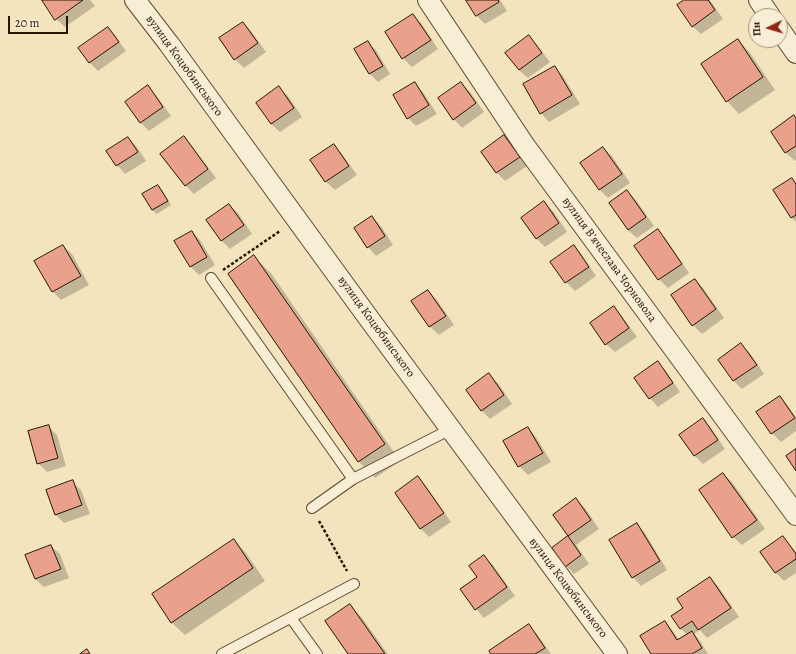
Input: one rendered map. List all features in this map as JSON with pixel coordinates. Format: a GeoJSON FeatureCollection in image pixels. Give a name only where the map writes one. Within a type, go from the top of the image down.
{"type":"FeatureCollection","features":[{"type":"Feature","properties":{"kind":"street","name":"вулиця Коцюбинського"},"geometry":{"type":"LineString","coordinates":[[135,0],[617,654]]}},
{"type":"Feature","properties":{"kind":"street","name":"вулиця Вʼячеслава Чорновола"},"geometry":{"type":"LineString","coordinates":[[428,0],[525,146],[796,515]]}},
{"type":"Feature","properties":{"kind":"street"},"geometry":{"type":"LineString","coordinates":[[788,42],[796,53]]}},
{"type":"Feature","properties":{"kind":"lane"},"geometry":{"type":"LineString","coordinates":[[211,278],[353,479]]}},
{"type":"Feature","properties":{"kind":"lane"},"geometry":{"type":"LineString","coordinates":[[312,508],[353,479],[451,429]]}},
{"type":"Feature","properties":{"kind":"lane"},"geometry":{"type":"LineString","coordinates":[[222,654],[354,584]]}},
{"type":"Feature","properties":{"kind":"lane"},"geometry":{"type":"LineString","coordinates":[[291,618],[317,654]]}},
{"type":"Feature","properties":{"kind":"path"},"geometry":{"type":"LineString","coordinates":[[211,278],[297,219]]}},
{"type":"Feature","properties":{"kind":"path"},"geometry":{"type":"LineString","coordinates":[[312,508],[354,584]]}},
{"type":"Feature","properties":{"kind":"building"},"geometry":{"type":"Polygon","coordinates":[[[42,0],[83,0],[55,20],[42,0]]]}},
{"type":"Feature","properties":{"kind":"building"},"geometry":{"type":"Polygon","coordinates":[[[466,0],[498,0],[499,2],[476,16],[466,0]]]}},
{"type":"Feature","properties":{"kind":"building"},"geometry":{"type":"Polygon","coordinates":[[[684,0],[708,0],[715,10],[692,27],[677,5],[684,0]]]}},
{"type":"Feature","properties":{"kind":"building"},"geometry":{"type":"Polygon","coordinates":[[[413,14],[431,40],[402,59],[385,32],[413,14]]]}},
{"type":"Feature","properties":{"kind":"building"},"geometry":{"type":"Polygon","coordinates":[[[243,22],[258,43],[234,60],[219,38],[243,22]]]}},
{"type":"Feature","properties":{"kind":"building"},"geometry":{"type":"Polygon","coordinates":[[[108,27],[119,42],[89,63],[78,48],[108,27]]]}},
{"type":"Feature","properties":{"kind":"building"},"geometry":{"type":"Polygon","coordinates":[[[529,35],[542,53],[519,70],[505,53],[529,35]]]}},
{"type":"Feature","properties":{"kind":"building"},"geometry":{"type":"Polygon","coordinates":[[[738,39],[763,77],[726,102],[701,64],[738,39]]]}},
{"type":"Feature","properties":{"kind":"building"},"geometry":{"type":"Polygon","coordinates":[[[368,41],[383,66],[369,74],[354,49],[368,41]]]}},
{"type":"Feature","properties":{"kind":"building"},"geometry":{"type":"Polygon","coordinates":[[[555,66],[572,95],[540,114],[523,84],[555,66]]]}},
{"type":"Feature","properties":{"kind":"building"},"geometry":{"type":"Polygon","coordinates":[[[415,82],[429,105],[407,119],[393,95],[415,82]]]}},
{"type":"Feature","properties":{"kind":"building"},"geometry":{"type":"Polygon","coordinates":[[[461,82],[476,103],[453,120],[438,98],[461,82]]]}},
{"type":"Feature","properties":{"kind":"building"},"geometry":{"type":"Polygon","coordinates":[[[148,85],[163,107],[140,123],[125,102],[148,85]]]}},
{"type":"Feature","properties":{"kind":"building"},"geometry":{"type":"Polygon","coordinates":[[[279,86],[294,108],[271,124],[256,103],[279,86]]]}},
{"type":"Feature","properties":{"kind":"building"},"geometry":{"type":"Polygon","coordinates":[[[794,115],[796,118],[796,146],[785,153],[771,132],[794,115]]]}},
{"type":"Feature","properties":{"kind":"building"},"geometry":{"type":"Polygon","coordinates":[[[504,135],[520,157],[496,173],[481,152],[504,135]]]}},
{"type":"Feature","properties":{"kind":"building"},"geometry":{"type":"Polygon","coordinates":[[[184,136],[208,169],[185,186],[160,154],[184,136]]]}},
{"type":"Feature","properties":{"kind":"building"},"geometry":{"type":"Polygon","coordinates":[[[128,137],[138,152],[116,166],[106,151],[128,137]]]}},
{"type":"Feature","properties":{"kind":"building"},"geometry":{"type":"Polygon","coordinates":[[[334,144],[349,166],[325,182],[310,160],[334,144]]]}},
{"type":"Feature","properties":{"kind":"building"},"geometry":{"type":"Polygon","coordinates":[[[603,147],[622,174],[599,190],[580,163],[603,147]]]}},
{"type":"Feature","properties":{"kind":"building"},"geometry":{"type":"Polygon","coordinates":[[[792,178],[796,184],[796,215],[791,218],[773,190],[792,178]]]}},
{"type":"Feature","properties":{"kind":"building"},"geometry":{"type":"Polygon","coordinates":[[[158,185],[168,201],[152,210],[142,194],[158,185]]]}},
{"type":"Feature","properties":{"kind":"building"},"geometry":{"type":"Polygon","coordinates":[[[627,190],[646,217],[628,230],[609,203],[627,190]]]}},
{"type":"Feature","properties":{"kind":"building"},"geometry":{"type":"Polygon","coordinates":[[[544,201],[559,223],[536,239],[521,218],[544,201]]]}},
{"type":"Feature","properties":{"kind":"building"},"geometry":{"type":"Polygon","coordinates":[[[229,204],[244,225],[221,241],[206,220],[229,204]]]}},
{"type":"Feature","properties":{"kind":"building"},"geometry":{"type":"Polygon","coordinates":[[[372,216],[385,236],[367,248],[354,228],[372,216]]]}},
{"type":"Feature","properties":{"kind":"building"},"geometry":{"type":"Polygon","coordinates":[[[658,229],[682,264],[658,280],[634,246],[658,229]]]}},
{"type":"Feature","properties":{"kind":"building"},"geometry":{"type":"Polygon","coordinates":[[[192,231],[207,257],[190,267],[174,241],[192,231]]]}},
{"type":"Feature","properties":{"kind":"building"},"geometry":{"type":"Polygon","coordinates":[[[63,245],[81,276],[52,292],[34,261],[63,245]]]}},
{"type":"Feature","properties":{"kind":"building"},"geometry":{"type":"Polygon","coordinates":[[[574,245],[589,267],[565,283],[550,262],[574,245]]]}},
{"type":"Feature","properties":{"kind":"building"},"geometry":{"type":"Polygon","coordinates":[[[254,255],[385,444],[358,462],[228,274],[254,255]]]}},
{"type":"Feature","properties":{"kind":"building"},"geometry":{"type":"Polygon","coordinates":[[[695,279],[716,309],[692,326],[671,295],[695,279]]]}},
{"type":"Feature","properties":{"kind":"building"},"geometry":{"type":"Polygon","coordinates":[[[428,290],[446,316],[429,327],[411,301],[428,290]]]}},
{"type":"Feature","properties":{"kind":"building"},"geometry":{"type":"Polygon","coordinates":[[[614,306],[629,328],[605,345],[590,323],[614,306]]]}},
{"type":"Feature","properties":{"kind":"building"},"geometry":{"type":"Polygon","coordinates":[[[741,343],[757,365],[733,381],[718,360],[741,343]]]}},
{"type":"Feature","properties":{"kind":"building"},"geometry":{"type":"Polygon","coordinates":[[[658,361],[673,383],[649,399],[634,378],[658,361]]]}},
{"type":"Feature","properties":{"kind":"building"},"geometry":{"type":"Polygon","coordinates":[[[489,373],[504,395],[481,411],[466,390],[489,373]]]}},
{"type":"Feature","properties":{"kind":"building"},"geometry":{"type":"Polygon","coordinates":[[[780,396],[795,418],[771,434],[756,412],[780,396]]]}},
{"type":"Feature","properties":{"kind":"building"},"geometry":{"type":"Polygon","coordinates":[[[703,418],[718,440],[694,456],[679,435],[703,418]]]}},
{"type":"Feature","properties":{"kind":"building"},"geometry":{"type":"Polygon","coordinates":[[[49,425],[58,458],[37,464],[28,431],[49,425]]]}},
{"type":"Feature","properties":{"kind":"building"},"geometry":{"type":"Polygon","coordinates":[[[528,427],[543,453],[518,467],[503,441],[528,427]]]}},
{"type":"Feature","properties":{"kind":"building"},"geometry":{"type":"Polygon","coordinates":[[[796,449],[796,471],[786,456],[796,449]]]}},
{"type":"Feature","properties":{"kind":"building"},"geometry":{"type":"Polygon","coordinates":[[[723,473],[757,520],[732,538],[699,490],[723,473]]]}},
{"type":"Feature","properties":{"kind":"building"},"geometry":{"type":"Polygon","coordinates":[[[418,476],[444,513],[420,529],[395,493],[418,476]]]}},
{"type":"Feature","properties":{"kind":"building"},"geometry":{"type":"Polygon","coordinates":[[[73,480],[82,505],[55,515],[46,490],[73,480]]]}},
{"type":"Feature","properties":{"kind":"building"},"geometry":{"type":"Polygon","coordinates":[[[576,498],[591,520],[568,536],[553,515],[576,498]]]}},
{"type":"Feature","properties":{"kind":"building"},"geometry":{"type":"Polygon","coordinates":[[[637,523],[660,561],[632,578],[609,540],[637,523]]]}},
{"type":"Feature","properties":{"kind":"building"},"geometry":{"type":"Polygon","coordinates":[[[568,536],[581,555],[565,567],[552,548],[568,536]]]}},
{"type":"Feature","properties":{"kind":"building"},"geometry":{"type":"Polygon","coordinates":[[[783,536],[796,554],[796,559],[775,573],[760,552],[783,536]]]}},
{"type":"Feature","properties":{"kind":"building"},"geometry":{"type":"Polygon","coordinates":[[[234,539],[253,568],[171,623],[152,594],[234,539]]]}},
{"type":"Feature","properties":{"kind":"building"},"geometry":{"type":"Polygon","coordinates":[[[51,545],[61,569],[35,579],[25,555],[51,545]]]}},
{"type":"Feature","properties":{"kind":"building"},"geometry":{"type":"Polygon","coordinates":[[[484,555],[507,587],[475,610],[460,589],[477,577],[469,566],[484,555]]]}},
{"type":"Feature","properties":{"kind":"building"},"geometry":{"type":"Polygon","coordinates":[[[710,577],[731,608],[698,630],[692,621],[680,629],[671,616],[683,608],[677,599],[710,577]]]}},
{"type":"Feature","properties":{"kind":"building"},"geometry":{"type":"Polygon","coordinates":[[[350,604],[385,654],[348,654],[325,621],[350,604]]]}},
{"type":"Feature","properties":{"kind":"building"},"geometry":{"type":"Polygon","coordinates":[[[665,621],[677,640],[692,631],[702,648],[692,654],[651,654],[640,636],[665,621]]]}},
{"type":"Feature","properties":{"kind":"building"},"geometry":{"type":"Polygon","coordinates":[[[529,624],[545,648],[535,654],[491,654],[489,651],[529,624]]]}},
{"type":"Feature","properties":{"kind":"building"},"geometry":{"type":"Polygon","coordinates":[[[87,649],[90,654],[80,654],[87,649]]]}}]}
